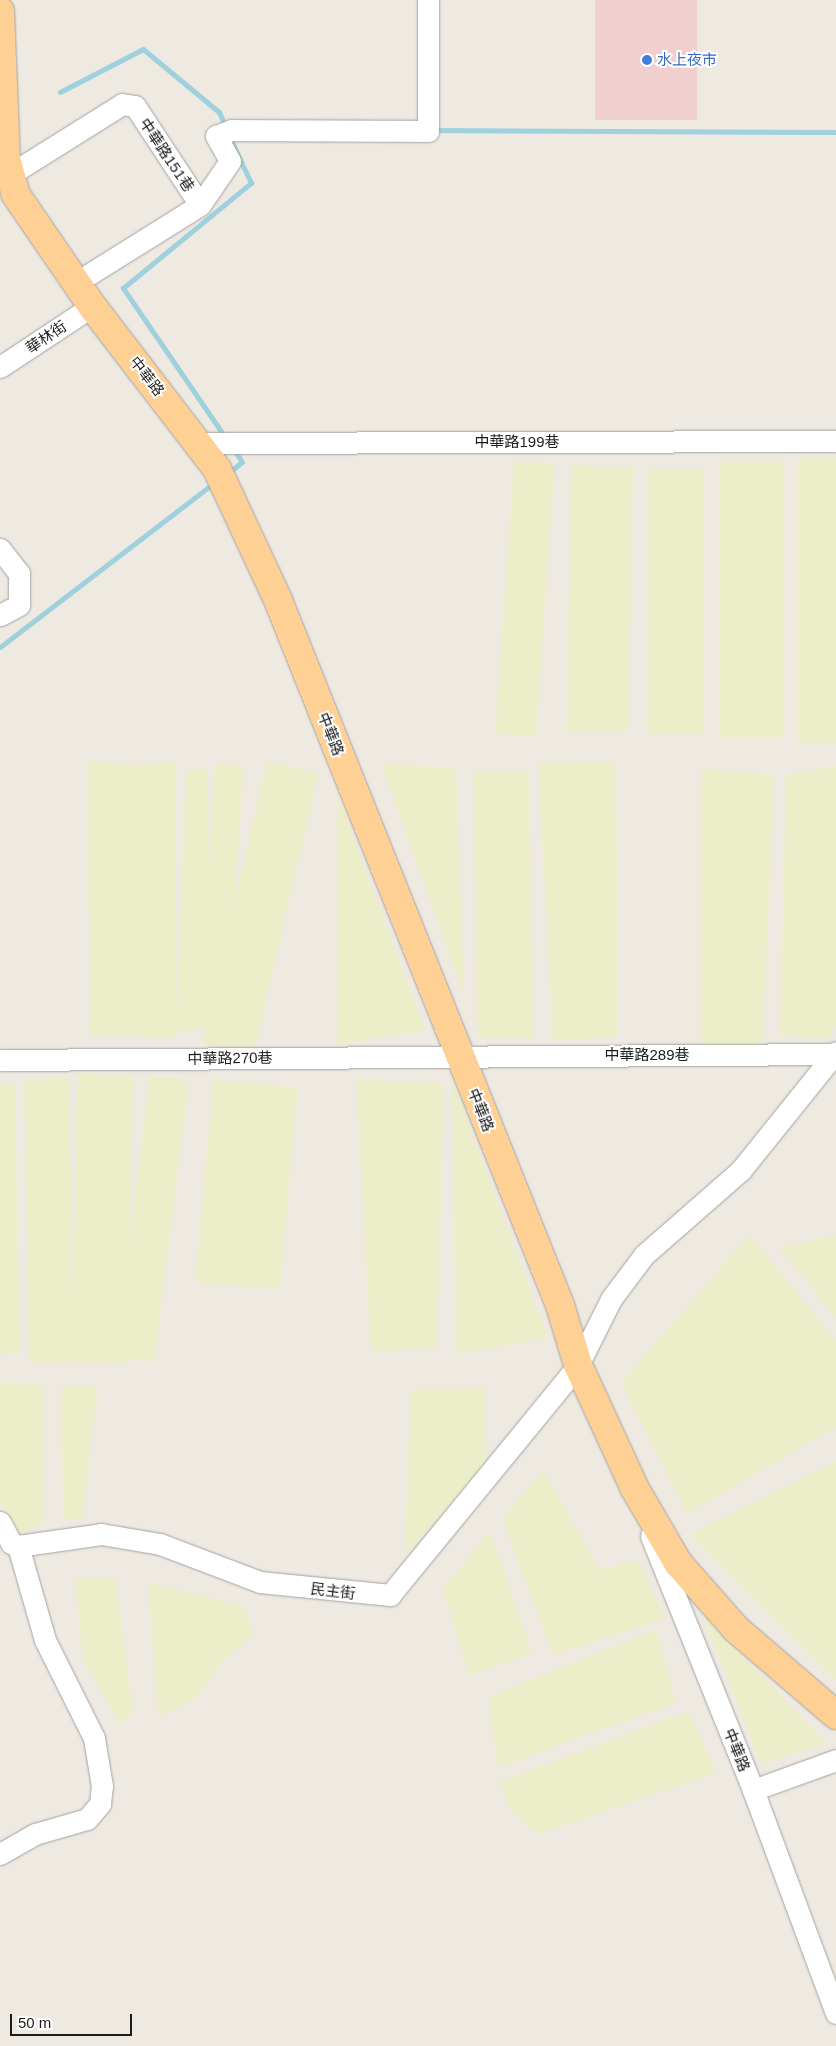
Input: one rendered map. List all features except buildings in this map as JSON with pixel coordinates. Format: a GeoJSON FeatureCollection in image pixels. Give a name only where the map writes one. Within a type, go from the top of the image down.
{"type":"FeatureCollection","features":[{"type":"Feature","properties":{"kind":"main road","name":"中華路"},"geometry":{"type":"LineString","coordinates":[[0,11],[5,160],[16,195],[92,306],[217,469],[278,600],[560,1305],[578,1365],[635,1489],[678,1563],[729,1622],[836,1715]]}},
{"type":"Feature","properties":{"kind":"street"},"geometry":{"type":"LineString","coordinates":[[200,205],[230,161],[216,136],[232,130],[428,131],[428,0]]}},
{"type":"Feature","properties":{"kind":"street","name":"中華路151巷"},"geometry":{"type":"LineString","coordinates":[[5,160],[122,104],[135,106],[200,205],[77,282]]}},
{"type":"Feature","properties":{"kind":"street","name":"華林街"},"geometry":{"type":"LineString","coordinates":[[0,367],[92,306]]}},
{"type":"Feature","properties":{"kind":"street","name":"中華路199巷"},"geometry":{"type":"LineString","coordinates":[[198,443],[836,441]]}},
{"type":"Feature","properties":{"kind":"street"},"geometry":{"type":"LineString","coordinates":[[0,549],[19,573],[19,604],[0,615]]}},
{"type":"Feature","properties":{"kind":"street"},"geometry":{"type":"LineString","coordinates":[[578,1365],[611,1299],[644,1255],[741,1170],[835,1054]]}},
{"type":"Feature","properties":{"kind":"street","name":"中華路289巷"},"geometry":{"type":"LineString","coordinates":[[460,1056],[835,1054]]}},
{"type":"Feature","properties":{"kind":"street","name":"中華路270巷"},"geometry":{"type":"LineString","coordinates":[[0,1060],[460,1056]]}},
{"type":"Feature","properties":{"kind":"street","name":"民主街"},"geometry":{"type":"LineString","coordinates":[[18,1546],[101,1534],[160,1544],[260,1582],[390,1595],[578,1365]]}},
{"type":"Feature","properties":{"kind":"street","name":"中華路"},"geometry":{"type":"LineString","coordinates":[[635,1489],[753,1790],[836,2013]]}},
{"type":"Feature","properties":{"kind":"street"},"geometry":{"type":"LineString","coordinates":[[0,1522],[18,1546],[45,1640],[94,1738],[100,1762],[102,1786],[95,1813],[55,1832],[35,1834],[0,1854]]}},
{"type":"Feature","properties":{"kind":"street"},"geometry":{"type":"LineString","coordinates":[[753,1790],[836,1760]]}},
{"type":"Feature","properties":{"kind":"shaded area","name":"水上夜市"},"geometry":{"type":"Polygon","coordinates":[[[595,0],[697,0],[697,120],[595,120],[595,0]]]}},
{"type":"Feature","properties":{"kind":"green space"},"geometry":{"type":"Polygon","coordinates":[[[798,458],[836,458],[836,743],[798,743],[798,458]]]}},
{"type":"Feature","properties":{"kind":"green space"},"geometry":{"type":"Polygon","coordinates":[[[514,461],[555,464],[536,736],[495,733],[514,461]]]}},
{"type":"Feature","properties":{"kind":"green space"},"geometry":{"type":"Polygon","coordinates":[[[719,461],[784,461],[784,738],[719,738],[719,461]]]}},
{"type":"Feature","properties":{"kind":"green space"},"geometry":{"type":"Polygon","coordinates":[[[571,466],[633,467],[628,732],[566,731],[571,466]]]}},
{"type":"Feature","properties":{"kind":"green space"},"geometry":{"type":"Polygon","coordinates":[[[647,469],[704,469],[704,733],[647,733],[647,469]]]}},
{"type":"Feature","properties":{"kind":"green space"},"geometry":{"type":"Polygon","coordinates":[[[87,760],[135,766],[175,760],[176,1013],[186,771],[207,768],[209,1029],[176,1031],[175,1038],[90,1035],[87,760]]]}},
{"type":"Feature","properties":{"kind":"green space"},"geometry":{"type":"Polygon","coordinates":[[[267,761],[319,773],[254,1055],[202,1043],[267,761]]]}},
{"type":"Feature","properties":{"kind":"green space"},"geometry":{"type":"Polygon","coordinates":[[[616,762],[618,1037],[553,1041],[538,763],[616,762]]]}},
{"type":"Feature","properties":{"kind":"green space"},"geometry":{"type":"Polygon","coordinates":[[[215,764],[244,766],[226,1029],[197,1027],[215,764]]]}},
{"type":"Feature","properties":{"kind":"green space"},"geometry":{"type":"Polygon","coordinates":[[[381,764],[456,768],[464,995],[381,764]]]}},
{"type":"Feature","properties":{"kind":"green space"},"geometry":{"type":"Polygon","coordinates":[[[836,766],[836,1026],[828,1039],[780,1035],[786,775],[836,766]]]}},
{"type":"Feature","properties":{"kind":"green space"},"geometry":{"type":"Polygon","coordinates":[[[701,769],[775,775],[762,1045],[701,1046],[701,769]]]}},
{"type":"Feature","properties":{"kind":"green space"},"geometry":{"type":"Polygon","coordinates":[[[529,771],[534,1037],[478,1038],[473,772],[529,771]]]}},
{"type":"Feature","properties":{"kind":"green space"},"geometry":{"type":"Polygon","coordinates":[[[338,796],[425,1030],[338,1044],[338,796]]]}},
{"type":"Feature","properties":{"kind":"green space"},"geometry":{"type":"Polygon","coordinates":[[[77,1074],[133,1075],[128,1363],[72,1362],[77,1074]]]}},
{"type":"Feature","properties":{"kind":"green space"},"geometry":{"type":"Polygon","coordinates":[[[150,1076],[189,1081],[154,1362],[116,1357],[150,1076]]]}},
{"type":"Feature","properties":{"kind":"green space"},"geometry":{"type":"Polygon","coordinates":[[[69,1078],[74,1362],[29,1363],[24,1079],[69,1078]]]}},
{"type":"Feature","properties":{"kind":"green space"},"geometry":{"type":"Polygon","coordinates":[[[356,1079],[444,1084],[437,1347],[371,1352],[356,1079]]]}},
{"type":"Feature","properties":{"kind":"green space"},"geometry":{"type":"Polygon","coordinates":[[[452,1079],[548,1338],[456,1354],[452,1079]]]}},
{"type":"Feature","properties":{"kind":"green space"},"geometry":{"type":"Polygon","coordinates":[[[213,1080],[298,1087],[280,1290],[195,1282],[213,1080]]]}},
{"type":"Feature","properties":{"kind":"green space"},"geometry":{"type":"Polygon","coordinates":[[[0,1084],[15,1084],[20,1353],[0,1355],[0,1084]]]}},
{"type":"Feature","properties":{"kind":"green space"},"geometry":{"type":"Polygon","coordinates":[[[749,1235],[836,1340],[836,1427],[687,1514],[621,1383],[749,1235]]]}},
{"type":"Feature","properties":{"kind":"green space"},"geometry":{"type":"Polygon","coordinates":[[[836,1235],[836,1317],[779,1248],[836,1235]]]}},
{"type":"Feature","properties":{"kind":"green space"},"geometry":{"type":"Polygon","coordinates":[[[0,1382],[44,1385],[44,1521],[18,1536],[0,1503],[0,1382]]]}},
{"type":"Feature","properties":{"kind":"green space"},"geometry":{"type":"Polygon","coordinates":[[[61,1385],[98,1386],[82,1519],[63,1519],[61,1385]]]}},
{"type":"Feature","properties":{"kind":"green space"},"geometry":{"type":"Polygon","coordinates":[[[484,1388],[487,1461],[405,1556],[410,1390],[484,1388]]]}},
{"type":"Feature","properties":{"kind":"green space"},"geometry":{"type":"Polygon","coordinates":[[[836,1461],[836,1681],[690,1535],[836,1461]]]}},
{"type":"Feature","properties":{"kind":"green space"},"geometry":{"type":"Polygon","coordinates":[[[543,1470],[600,1570],[638,1560],[665,1619],[553,1655],[502,1519],[543,1470]]]}},
{"type":"Feature","properties":{"kind":"green space"},"geometry":{"type":"Polygon","coordinates":[[[490,1531],[532,1653],[469,1676],[443,1588],[490,1531]]]}},
{"type":"Feature","properties":{"kind":"green space"},"geometry":{"type":"Polygon","coordinates":[[[75,1577],[115,1578],[133,1712],[120,1724],[82,1658],[75,1577]]]}},
{"type":"Feature","properties":{"kind":"green space"},"geometry":{"type":"Polygon","coordinates":[[[148,1582],[244,1606],[253,1636],[222,1662],[195,1699],[158,1717],[148,1582]]]}},
{"type":"Feature","properties":{"kind":"green space"},"geometry":{"type":"Polygon","coordinates":[[[701,1612],[826,1743],[761,1764],[701,1612]]]}},
{"type":"Feature","properties":{"kind":"green space"},"geometry":{"type":"Polygon","coordinates":[[[656,1630],[676,1703],[498,1767],[488,1697],[656,1630]]]}},
{"type":"Feature","properties":{"kind":"green space"},"geometry":{"type":"Polygon","coordinates":[[[689,1711],[716,1773],[536,1835],[510,1809],[499,1782],[689,1711]]]}},
{"type":"Feature","properties":{"kind":"waterway"},"geometry":{"type":"LineString","coordinates":[[60,92],[143,49],[219,112],[226,128]]}},
{"type":"Feature","properties":{"kind":"waterway"},"geometry":{"type":"LineString","coordinates":[[434,130],[836,132]]}},
{"type":"Feature","properties":{"kind":"waterway"},"geometry":{"type":"LineString","coordinates":[[225,437],[123,288],[251,183],[229,136]]}},
{"type":"Feature","properties":{"kind":"waterway"},"geometry":{"type":"LineString","coordinates":[[227,474],[242,462],[233,448]]}},
{"type":"Feature","properties":{"kind":"waterway"},"geometry":{"type":"LineString","coordinates":[[0,647],[214,483]]}},
{"type":"Feature","properties":{"kind":"place","name":"水上夜市"},"geometry":{"type":"Point","coordinates":[647,60]}}]}
